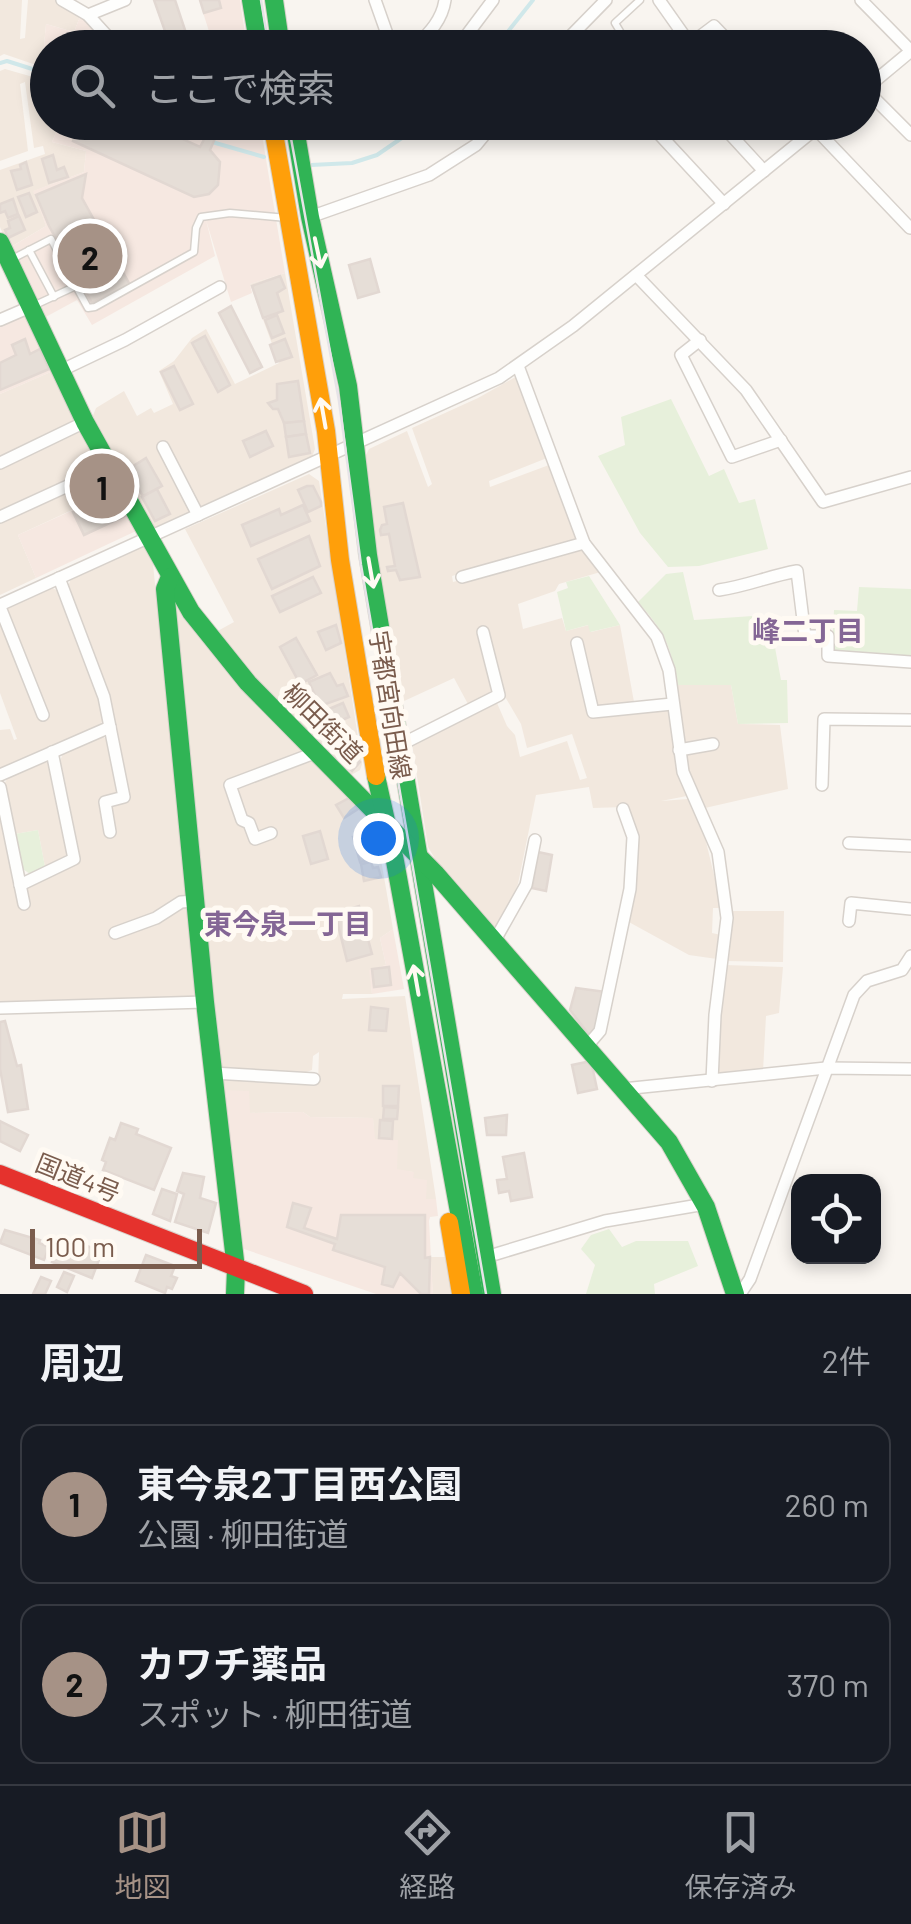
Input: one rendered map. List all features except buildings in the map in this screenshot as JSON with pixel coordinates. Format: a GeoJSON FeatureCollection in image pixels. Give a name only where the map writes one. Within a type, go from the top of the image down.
{"type":"FeatureCollection","features":[{"type":"Feature","properties":{"kind":"main road"},"geometry":{"type":"LineString","coordinates":[[251,0],[256,30]]}},
{"type":"Feature","properties":{"kind":"main road"},"geometry":{"type":"LineString","coordinates":[[274,0],[278,30]]}},
{"type":"Feature","properties":{"kind":"main road","name":"宇都宮向田線"},"geometry":{"type":"LineString","coordinates":[[275,140],[330,457],[340,560],[427,1050],[492,1294]]}},
{"type":"Feature","properties":{"kind":"main road","name":"宇都宮向田線"},"geometry":{"type":"LineString","coordinates":[[297,140],[310,216],[342,353],[368,555],[451,1042],[482,1254],[474,1294]]}},
{"type":"Feature","properties":{"kind":"main road","name":"柳田街道"},"geometry":{"type":"LineString","coordinates":[[0,242],[109,467],[170,577],[223,656],[419,856],[588,1046],[680,1157],[705,1204],[737,1294]]}},
{"type":"Feature","properties":{"kind":"main road"},"geometry":{"type":"LineString","coordinates":[[170,577],[165,588],[204,1002],[236,1269],[235,1294]]}},
{"type":"Feature","properties":{"kind":"main road"},"geometry":{"type":"LineString","coordinates":[[435,1075],[428,1101],[461,1294]]}},
{"type":"Feature","properties":{"kind":"main road","name":"国道4号"},"geometry":{"type":"LineString","coordinates":[[0,1174],[304,1294]]}},
{"type":"Feature","properties":{"kind":"main road"},"geometry":{"type":"LineString","coordinates":[[482,1254],[503,1294]]}},
{"type":"Feature","properties":{"kind":"street"},"geometry":{"type":"LineString","coordinates":[[62,0],[88,15],[102,30]]}},
{"type":"Feature","properties":{"kind":"street"},"geometry":{"type":"LineString","coordinates":[[88,15],[125,0]]}},
{"type":"Feature","properties":{"kind":"street"},"geometry":{"type":"LineString","coordinates":[[375,0],[386,30]]}},
{"type":"Feature","properties":{"kind":"street"},"geometry":{"type":"LineString","coordinates":[[432,30],[445,0]]}},
{"type":"Feature","properties":{"kind":"street"},"geometry":{"type":"LineString","coordinates":[[470,30],[493,0]]}},
{"type":"Feature","properties":{"kind":"street"},"geometry":{"type":"LineString","coordinates":[[577,30],[606,0]]}},
{"type":"Feature","properties":{"kind":"street"},"geometry":{"type":"LineString","coordinates":[[659,0],[680,30]]}},
{"type":"Feature","properties":{"kind":"street"},"geometry":{"type":"LineString","coordinates":[[861,0],[911,51],[881,76]]}},
{"type":"Feature","properties":{"kind":"street"},"geometry":{"type":"LineString","coordinates":[[881,107],[911,136]]}},
{"type":"Feature","properties":{"kind":"street"},"geometry":{"type":"LineString","coordinates":[[310,216],[429,175],[480,140]]}},
{"type":"Feature","properties":{"kind":"street"},"geometry":{"type":"LineString","coordinates":[[665,140],[724,204]]}},
{"type":"Feature","properties":{"kind":"street"},"geometry":{"type":"LineString","coordinates":[[736,140],[764,171]]}},
{"type":"Feature","properties":{"kind":"street"},"geometry":{"type":"LineString","coordinates":[[43,714],[0,606],[356,445],[518,366],[636,275],[799,140]]}},
{"type":"Feature","properties":{"kind":"street"},"geometry":{"type":"LineString","coordinates":[[830,140],[910,228]]}},
{"type":"Feature","properties":{"kind":"street"},"geometry":{"type":"LineString","coordinates":[[636,275],[746,390],[823,502],[911,478]]}},
{"type":"Feature","properties":{"kind":"street"},"geometry":{"type":"LineString","coordinates":[[60,371],[220,287]]}},
{"type":"Feature","properties":{"kind":"street"},"geometry":{"type":"LineString","coordinates":[[0,320],[30,307]]}},
{"type":"Feature","properties":{"kind":"street"},"geometry":{"type":"LineString","coordinates":[[700,340],[681,355],[732,457],[781,440]]}},
{"type":"Feature","properties":{"kind":"street"},"geometry":{"type":"LineString","coordinates":[[518,366],[584,543],[657,636],[669,670],[683,772],[718,852],[727,918],[712,1081]]}},
{"type":"Feature","properties":{"kind":"street"},"geometry":{"type":"LineString","coordinates":[[0,464],[86,422]]}},
{"type":"Feature","properties":{"kind":"street"},"geometry":{"type":"LineString","coordinates":[[163,448],[198,515]]}},
{"type":"Feature","properties":{"kind":"street"},"geometry":{"type":"LineString","coordinates":[[0,516],[109,467]]}},
{"type":"Feature","properties":{"kind":"street"},"geometry":{"type":"LineString","coordinates":[[462,577],[584,543]]}},
{"type":"Feature","properties":{"kind":"street"},"geometry":{"type":"LineString","coordinates":[[719,590],[753,585],[764,576],[797,571],[805,636],[828,636],[828,656],[911,662]]}},
{"type":"Feature","properties":{"kind":"street"},"geometry":{"type":"LineString","coordinates":[[59,578],[104,697],[110,726],[124,797],[105,802],[110,832]]}},
{"type":"Feature","properties":{"kind":"street"},"geometry":{"type":"LineString","coordinates":[[400,746],[498,695],[482,632]]}},
{"type":"Feature","properties":{"kind":"street"},"geometry":{"type":"LineString","coordinates":[[577,643],[593,712],[672,704]]}},
{"type":"Feature","properties":{"kind":"street"},"geometry":{"type":"LineString","coordinates":[[822,785],[824,719],[911,720]]}},
{"type":"Feature","properties":{"kind":"street"},"geometry":{"type":"LineString","coordinates":[[0,775],[110,726]]}},
{"type":"Feature","properties":{"kind":"street"},"geometry":{"type":"LineString","coordinates":[[679,750],[713,744]]}},
{"type":"Feature","properties":{"kind":"street"},"geometry":{"type":"LineString","coordinates":[[20,885],[74,860],[52,752]]}},
{"type":"Feature","properties":{"kind":"street"},"geometry":{"type":"LineString","coordinates":[[271,833],[255,839],[249,823],[242,820],[230,784],[317,752]]}},
{"type":"Feature","properties":{"kind":"street"},"geometry":{"type":"LineString","coordinates":[[0,787],[24,904]]}},
{"type":"Feature","properties":{"kind":"street"},"geometry":{"type":"LineString","coordinates":[[588,1046],[600,1031],[630,888],[633,837],[623,809]]}},
{"type":"Feature","properties":{"kind":"street"},"geometry":{"type":"LineString","coordinates":[[495,940],[526,884],[535,840]]}},
{"type":"Feature","properties":{"kind":"street"},"geometry":{"type":"LineString","coordinates":[[850,843],[911,846]]}},
{"type":"Feature","properties":{"kind":"street"},"geometry":{"type":"LineString","coordinates":[[115,934],[156,918],[181,902],[195,900]]}},
{"type":"Feature","properties":{"kind":"street"},"geometry":{"type":"LineString","coordinates":[[849,921],[851,903],[911,909]]}},
{"type":"Feature","properties":{"kind":"street"},"geometry":{"type":"LineString","coordinates":[[737,1294],[750,1279],[854,995],[867,981],[902,970],[911,956]]}},
{"type":"Feature","properties":{"kind":"street"},"geometry":{"type":"LineString","coordinates":[[0,1008],[204,1002]]}},
{"type":"Feature","properties":{"kind":"street"},"geometry":{"type":"LineString","coordinates":[[624,1089],[826,1068],[911,1069]]}},
{"type":"Feature","properties":{"kind":"street"},"geometry":{"type":"LineString","coordinates":[[213,1073],[314,1079]]}},
{"type":"Feature","properties":{"kind":"street"},"geometry":{"type":"LineString","coordinates":[[482,1254],[605,1221],[705,1204]]}},
{"type":"Feature","properties":{"kind":"lane"},"geometry":{"type":"LineString","coordinates":[[619,30],[615,23],[640,0]]}},
{"type":"Feature","properties":{"kind":"lane"},"geometry":{"type":"LineString","coordinates":[[8,260],[51,239],[91,309],[194,252],[201,216],[288,218]]}},
{"type":"Feature","properties":{"kind":"lane"},"geometry":{"type":"LineString","coordinates":[[30,250],[54,296]]}},
{"type":"Feature","properties":{"kind":"lane"},"geometry":{"type":"LineString","coordinates":[[30,307],[76,286]]}},
{"type":"Feature","properties":{"kind":"shaded area"},"geometry":{"type":"Polygon","coordinates":[[[0,0],[22,0],[20,39],[25,38],[28,0],[58,0],[81,14],[75,30],[46,24],[45,30],[30,30],[30,63],[0,56],[0,0]]]}},
{"type":"Feature","properties":{"kind":"shaded area"},"geometry":{"type":"Polygon","coordinates":[[[199,0],[240,0],[244,30],[209,30],[199,0]]]}},
{"type":"Feature","properties":{"kind":"shaded area"},"geometry":{"type":"Polygon","coordinates":[[[81,14],[97,30],[75,30],[81,14]]]}},
{"type":"Feature","properties":{"kind":"shaded area"},"geometry":{"type":"Polygon","coordinates":[[[46,24],[67,30],[45,30],[46,24]]]}},
{"type":"Feature","properties":{"kind":"shaded area"},"geometry":{"type":"Polygon","coordinates":[[[0,71],[30,76],[30,119],[25,82],[20,84],[28,151],[0,161],[0,71]]]}},
{"type":"Feature","properties":{"kind":"shaded area"},"geometry":{"type":"Polygon","coordinates":[[[33,140],[53,140],[86,151],[84,172],[34,191],[46,226],[9,248],[0,227],[0,170],[45,154],[43,146],[34,148],[33,140]]]}},
{"type":"Feature","properties":{"kind":"shaded area"},"geometry":{"type":"Polygon","coordinates":[[[263,140],[285,273],[250,284],[252,293],[231,302],[206,220],[215,256],[92,325],[77,300],[42,319],[11,247],[46,226],[33,191],[84,172],[86,151],[52,142],[263,140]]]}},
{"type":"Feature","properties":{"kind":"shaded area"},"geometry":{"type":"Polygon","coordinates":[[[285,273],[315,449],[312,457],[151,526],[92,418],[96,408],[124,391],[137,416],[151,408],[154,413],[173,404],[159,371],[206,329],[235,384],[279,363],[250,284],[285,273]]]}},
{"type":"Feature","properties":{"kind":"shaded area"},"geometry":{"type":"Polygon","coordinates":[[[26,314],[53,371],[0,394],[0,326],[26,314]]]}},
{"type":"Feature","properties":{"kind":"shaded area"},"geometry":{"type":"Polygon","coordinates":[[[53,371],[75,415],[71,424],[0,458],[0,394],[53,371]]]}},
{"type":"Feature","properties":{"kind":"shaded area"},"geometry":{"type":"Polygon","coordinates":[[[519,375],[547,458],[489,481],[490,487],[549,465],[578,539],[452,576],[453,582],[578,549],[584,549],[604,571],[559,584],[555,591],[518,604],[523,629],[562,618],[566,631],[589,625],[591,632],[620,625],[634,702],[667,698],[680,772],[692,795],[661,801],[688,799],[701,821],[722,908],[713,908],[712,933],[721,935],[717,959],[689,955],[627,921],[634,891],[625,807],[593,808],[589,787],[536,795],[518,884],[499,926],[493,926],[428,847],[412,744],[497,703],[515,735],[520,757],[567,741],[580,780],[587,778],[572,734],[527,748],[521,724],[504,695],[486,628],[477,631],[489,695],[469,706],[454,678],[402,702],[375,541],[366,455],[369,449],[407,431],[428,487],[432,484],[412,428],[519,375]]]}},
{"type":"Feature","properties":{"kind":"shaded area"},"geometry":{"type":"Polygon","coordinates":[[[78,432],[86,435],[98,459],[96,466],[0,510],[0,468],[78,432]]]}},
{"type":"Feature","properties":{"kind":"shaded area"},"geometry":{"type":"Polygon","coordinates":[[[309,474],[319,481],[362,764],[351,775],[214,633],[234,622],[185,529],[309,474]]]}},
{"type":"Feature","properties":{"kind":"shaded area"},"geometry":{"type":"Polygon","coordinates":[[[89,481],[96,499],[18,535],[36,578],[0,595],[0,522],[89,481]]]}},
{"type":"Feature","properties":{"kind":"shaded area"},"geometry":{"type":"Polygon","coordinates":[[[115,491],[136,531],[36,578],[18,535],[115,491]]]}},
{"type":"Feature","properties":{"kind":"shaded area"},"geometry":{"type":"Polygon","coordinates":[[[146,546],[153,564],[196,997],[0,1003],[0,812],[22,911],[26,908],[25,887],[77,863],[78,850],[60,761],[64,751],[100,735],[108,740],[118,791],[116,797],[99,800],[108,839],[114,838],[109,810],[112,804],[128,800],[111,704],[68,586],[71,579],[146,546]]]}},
{"type":"Feature","properties":{"kind":"shaded area"},"geometry":{"type":"Polygon","coordinates":[[[52,588],[59,591],[104,718],[100,725],[0,768],[0,730],[10,729],[14,740],[17,739],[0,693],[0,616],[52,588]]]}},
{"type":"Feature","properties":{"kind":"shaded area"},"geometry":{"type":"Polygon","coordinates":[[[178,603],[230,676],[306,750],[225,782],[252,838],[261,832],[244,816],[234,787],[315,759],[368,811],[375,825],[393,929],[380,938],[386,965],[370,970],[372,994],[343,994],[342,999],[405,996],[436,1199],[425,1199],[413,1172],[396,1170],[374,1139],[373,1118],[310,1117],[303,1112],[249,1113],[222,1090],[220,1076],[318,1084],[319,1052],[313,1056],[312,1070],[298,1075],[219,1066],[172,606],[178,603]]]}},
{"type":"Feature","properties":{"kind":"shaded area"},"geometry":{"type":"Polygon","coordinates":[[[676,685],[731,685],[738,724],[780,725],[788,789],[705,808],[686,765],[676,685]]]}},
{"type":"Feature","properties":{"kind":"shaded area"},"geometry":{"type":"Polygon","coordinates":[[[43,761],[51,764],[68,851],[64,858],[45,867],[38,830],[15,834],[4,784],[9,776],[43,761]]]}},
{"type":"Feature","properties":{"kind":"shaded area"},"geometry":{"type":"Polygon","coordinates":[[[730,911],[784,911],[783,962],[725,961],[730,911]]]}},
{"type":"Feature","properties":{"kind":"shaded area"},"geometry":{"type":"Polygon","coordinates":[[[393,929],[404,989],[372,994],[369,970],[386,965],[380,938],[393,929]]]}},
{"type":"Feature","properties":{"kind":"shaded area"},"geometry":{"type":"Polygon","coordinates":[[[725,965],[783,967],[779,1013],[766,1016],[763,1071],[721,1076],[717,1071],[725,965]]]}},
{"type":"Feature","properties":{"kind":"shaded area"},"geometry":{"type":"Polygon","coordinates":[[[222,1090],[249,1091],[250,1113],[303,1112],[310,1117],[373,1118],[375,1139],[398,1140],[397,1169],[414,1172],[413,1178],[427,1180],[426,1199],[436,1199],[438,1216],[430,1217],[429,1221],[433,1294],[376,1294],[244,1249],[222,1090]]]}},
{"type":"Feature","properties":{"kind":"shaded area"},"geometry":{"type":"Polygon","coordinates":[[[430,1257],[446,1257],[451,1294],[433,1294],[430,1257]]]}},
{"type":"Feature","properties":{"kind":"green space"},"geometry":{"type":"Polygon","coordinates":[[[671,399],[709,476],[724,469],[739,503],[755,499],[768,549],[699,566],[668,567],[640,533],[598,456],[625,445],[621,417],[671,399]]]}},
{"type":"Feature","properties":{"kind":"green space"},"geometry":{"type":"Polygon","coordinates":[[[683,572],[694,620],[769,615],[781,680],[787,680],[788,723],[738,724],[731,685],[676,685],[665,640],[638,602],[666,574],[683,572]]]}},
{"type":"Feature","properties":{"kind":"green space"},"geometry":{"type":"Polygon","coordinates":[[[589,576],[620,625],[590,632],[588,625],[566,631],[557,592],[568,588],[566,582],[589,576]]]}},
{"type":"Feature","properties":{"kind":"green space"},"geometry":{"type":"Polygon","coordinates":[[[859,587],[911,589],[911,658],[832,651],[834,610],[857,611],[859,587]]]}},
{"type":"Feature","properties":{"kind":"green space"},"geometry":{"type":"Polygon","coordinates":[[[38,830],[45,867],[30,874],[23,869],[15,834],[38,830]]]}},
{"type":"Feature","properties":{"kind":"green space"},"geometry":{"type":"Polygon","coordinates":[[[609,1229],[622,1247],[636,1241],[688,1241],[698,1266],[654,1284],[655,1294],[586,1294],[595,1265],[581,1249],[591,1235],[609,1229]]]}},
{"type":"Feature","properties":{"kind":"waterway"},"geometry":{"type":"LineString","coordinates":[[509,30],[533,0]]}},
{"type":"Feature","properties":{"kind":"waterway"},"geometry":{"type":"LineString","coordinates":[[0,63],[7,61],[30,68]]}},
{"type":"Feature","properties":{"kind":"waterway"},"geometry":{"type":"LineString","coordinates":[[207,140],[264,157]]}},
{"type":"Feature","properties":{"kind":"waterway"},"geometry":{"type":"LineString","coordinates":[[311,165],[352,163],[377,155],[399,140]]}},
{"type":"Feature","properties":{"kind":"tram line"},"geometry":{"type":"LineString","coordinates":[[261,0],[266,30]]}},
{"type":"Feature","properties":{"kind":"tram line"},"geometry":{"type":"LineString","coordinates":[[291,140],[339,401],[361,565],[486,1294]]}},
{"type":"Feature","properties":{"kind":"traffic: fast"},"geometry":{"type":"LineString","coordinates":[[251,0],[256,30]]}},
{"type":"Feature","properties":{"kind":"traffic: fast"},"geometry":{"type":"LineString","coordinates":[[274,0],[278,30]]}},
{"type":"Feature","properties":{"kind":"traffic: fast"},"geometry":{"type":"LineString","coordinates":[[297,140],[348,386],[368,555],[492,1294]]}},
{"type":"Feature","properties":{"kind":"traffic: fast"},"geometry":{"type":"LineString","coordinates":[[0,242],[85,422],[191,612],[248,683],[435,873],[669,1142],[706,1207],[735,1294]]}},
{"type":"Feature","properties":{"kind":"traffic: fast"},"geometry":{"type":"LineString","coordinates":[[170,577],[165,589],[205,1002],[236,1269],[235,1294]]}},
{"type":"Feature","properties":{"kind":"traffic: fast"},"geometry":{"type":"LineString","coordinates":[[376,776],[474,1294]]}},
{"type":"Feature","properties":{"kind":"traffic: slow"},"geometry":{"type":"LineString","coordinates":[[275,140],[326,431],[340,560],[376,776]]}},
{"type":"Feature","properties":{"kind":"traffic: slow"},"geometry":{"type":"LineString","coordinates":[[449,1222],[461,1294]]}},
{"type":"Feature","properties":{"kind":"traffic: jam"},"geometry":{"type":"LineString","coordinates":[[0,1174],[304,1294]]}},
{"type":"Feature","properties":{"kind":"place","name":"カワチ薬品"},"geometry":{"type":"Point","coordinates":[90,256]}},
{"type":"Feature","properties":{"kind":"place","name":"東今泉2丁目西公園"},"geometry":{"type":"Point","coordinates":[102,486]}},
{"type":"Feature","properties":{"kind":"district","name":"峰二丁目"},"geometry":{"type":"Point","coordinates":[808,631]}},
{"type":"Feature","properties":{"kind":"district","name":"東今泉一丁目"},"geometry":{"type":"Point","coordinates":[288,924]}}]}
